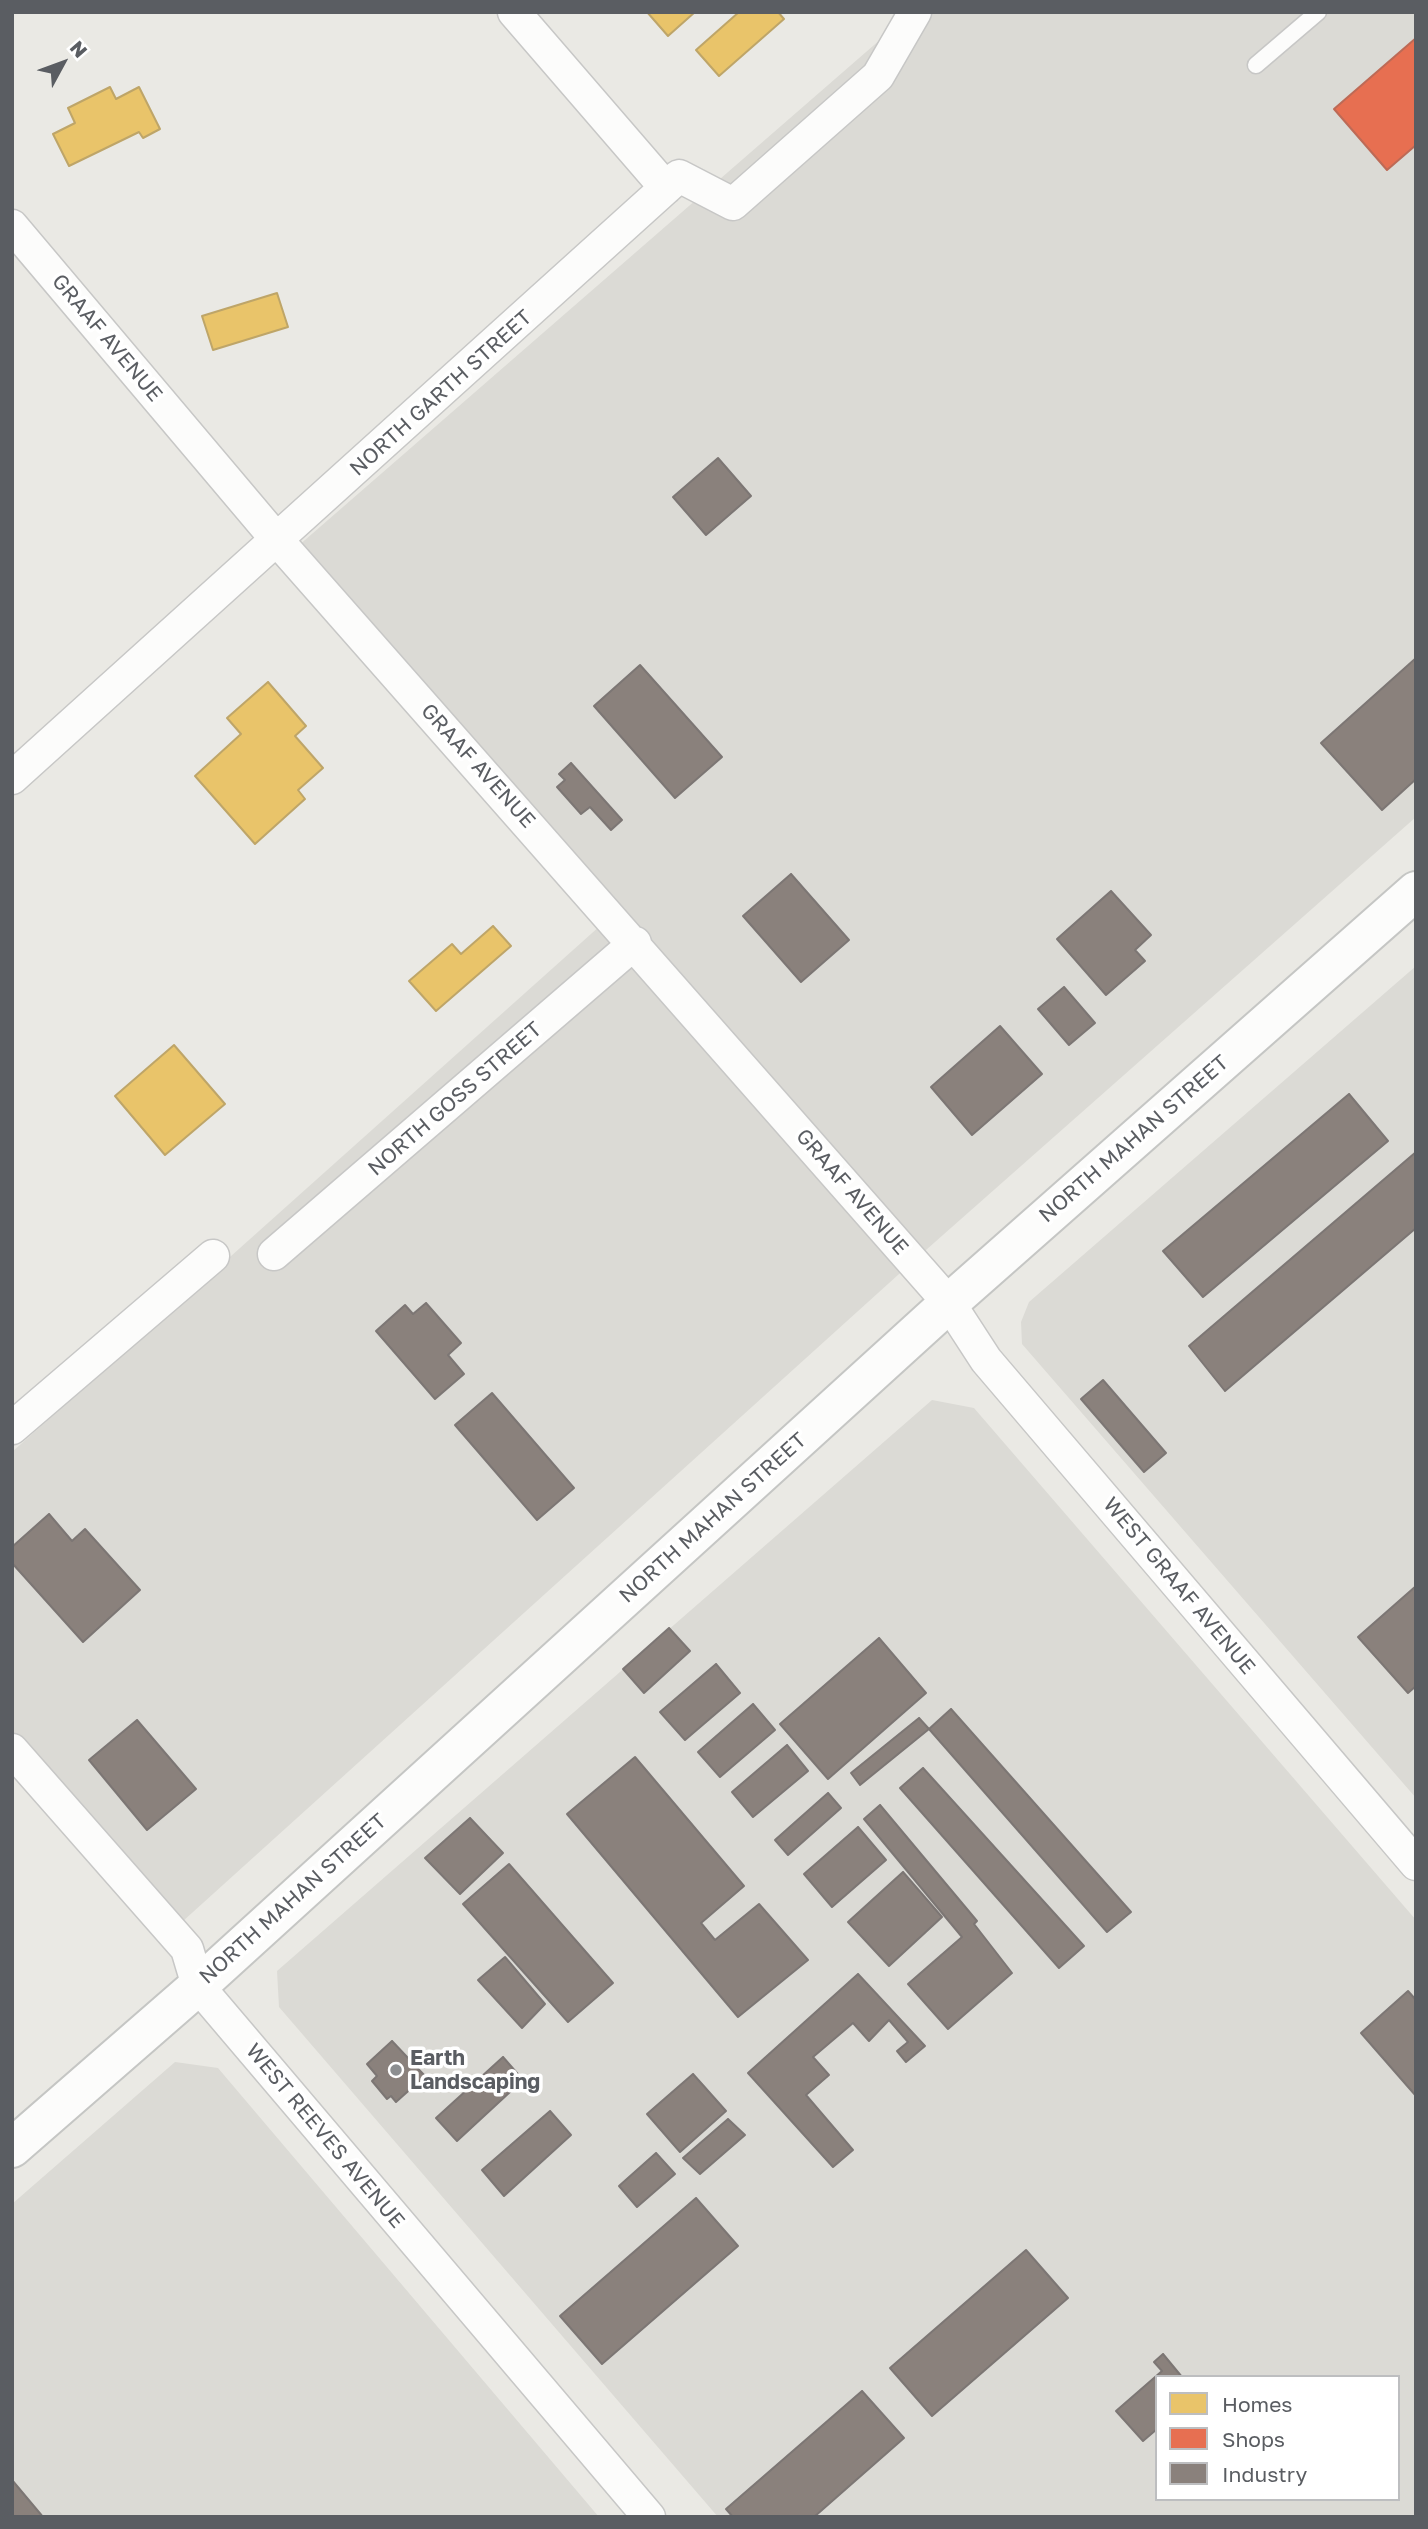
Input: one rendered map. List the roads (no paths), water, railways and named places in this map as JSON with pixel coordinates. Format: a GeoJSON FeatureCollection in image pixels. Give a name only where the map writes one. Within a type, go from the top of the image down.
{"type":"FeatureCollection","features":[{"type":"Feature","properties":{"kind":"street"},"geometry":{"type":"LineString","coordinates":[[514,12],[666,188],[679,176],[733,204],[878,76],[915,12]]}},
{"type":"Feature","properties":{"kind":"street","name":"NORTH GARTH STREET"},"geometry":{"type":"LineString","coordinates":[[12,778],[278,541],[666,188]]}},
{"type":"Feature","properties":{"kind":"street","name":"GRAAF AVENUE"},"geometry":{"type":"LineString","coordinates":[[12,226],[278,541],[635,943],[949,1303]]}},
{"type":"Feature","properties":{"kind":"street","name":"NORTH MAHAN STREET"},"geometry":{"type":"LineString","coordinates":[[12,2148],[198,1986],[949,1303],[1416,891]]}},
{"type":"Feature","properties":{"kind":"street","name":"NORTH GOSS STREET"},"geometry":{"type":"LineString","coordinates":[[274,1254],[635,943]]}},
{"type":"Feature","properties":{"kind":"street"},"geometry":{"type":"LineString","coordinates":[[12,1428],[213,1256]]}},
{"type":"Feature","properties":{"kind":"street","name":"WEST GRAAF AVENUE"},"geometry":{"type":"LineString","coordinates":[[949,1303],[986,1360],[1416,1864]]}},
{"type":"Feature","properties":{"kind":"street","name":"WEST REEVES AVENUE"},"geometry":{"type":"LineString","coordinates":[[12,1750],[187,1949],[198,1986],[649,2517]]}},
{"type":"Feature","properties":{"kind":"lane"},"geometry":{"type":"LineString","coordinates":[[1256,65],[1318,12]]}},
{"type":"Feature","properties":{"kind":"place","name":"Earth Landscaping"},"geometry":{"type":"Point","coordinates":[396,2070]}}]}
